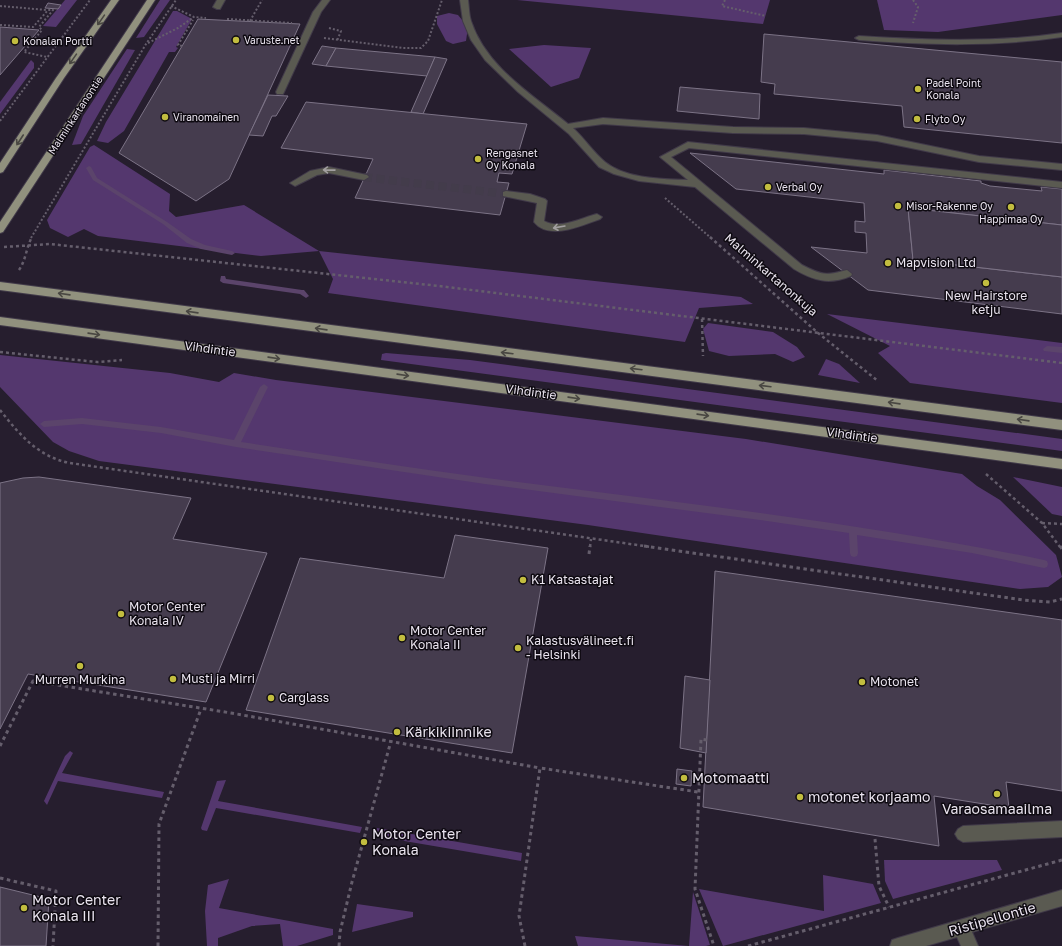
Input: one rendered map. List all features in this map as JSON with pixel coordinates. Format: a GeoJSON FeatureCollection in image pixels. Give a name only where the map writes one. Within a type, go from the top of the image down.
{"type":"FeatureCollection","features":[{"type":"Feature","properties":{"kind":"main road"},"geometry":{"type":"LineString","coordinates":[[0,170],[60,78],[115,0]]}},
{"type":"Feature","properties":{"kind":"main road","name":"Malminkartanontie"},"geometry":{"type":"LineString","coordinates":[[0,230],[79,107],[151,0]]}},
{"type":"Feature","properties":{"kind":"main road"},"geometry":{"type":"LineString","coordinates":[[0,286],[1062,425]]}},
{"type":"Feature","properties":{"kind":"main road","name":"Vihdintie"},"geometry":{"type":"LineString","coordinates":[[0,321],[1062,464]]}},
{"type":"Feature","properties":{"kind":"street"},"geometry":{"type":"LineString","coordinates":[[280,92],[312,24],[326,0]]}},
{"type":"Feature","properties":{"kind":"street"},"geometry":{"type":"LineString","coordinates":[[464,0],[468,28],[484,53],[529,96],[583,142],[604,167],[642,181],[648,180],[698,184]]}},
{"type":"Feature","properties":{"kind":"street"},"geometry":{"type":"LineString","coordinates":[[859,38],[948,44],[1006,42],[1062,36]]}},
{"type":"Feature","properties":{"kind":"street"},"geometry":{"type":"LineString","coordinates":[[566,127],[603,121],[733,130],[804,131],[878,138],[979,159],[1062,167]]}},
{"type":"Feature","properties":{"kind":"street"},"geometry":{"type":"LineString","coordinates":[[847,274],[835,280],[813,276],[803,270],[665,157],[688,145],[1062,186]]}},
{"type":"Feature","properties":{"kind":"street"},"geometry":{"type":"LineString","coordinates":[[295,183],[322,170],[338,171],[364,177]]}},
{"type":"Feature","properties":{"kind":"street"},"geometry":{"type":"LineString","coordinates":[[506,194],[530,197],[542,201],[539,222],[548,228],[563,226],[596,217]]}},
{"type":"Feature","properties":{"kind":"street"},"geometry":{"type":"LineString","coordinates":[[963,834],[1062,829]]}},
{"type":"Feature","properties":{"kind":"street","name":"Ristipellontie"},"geometry":{"type":"LineString","coordinates":[[898,946],[1062,898]]}},
{"type":"Feature","properties":{"kind":"street"},"geometry":{"type":"LineString","coordinates":[[961,928],[970,946]]}},
{"type":"Feature","properties":{"kind":"path"},"geometry":{"type":"LineString","coordinates":[[0,121],[90,0]]}},
{"type":"Feature","properties":{"kind":"path"},"geometry":{"type":"LineString","coordinates":[[24,263],[27,246],[146,44],[176,0]]}},
{"type":"Feature","properties":{"kind":"path"},"geometry":{"type":"LineString","coordinates":[[250,20],[262,0]]}},
{"type":"Feature","properties":{"kind":"path"},"geometry":{"type":"LineString","coordinates":[[307,34],[337,41],[411,49],[424,46],[428,41],[442,0]]}},
{"type":"Feature","properties":{"kind":"path"},"geometry":{"type":"LineString","coordinates":[[725,0],[722,6],[766,16]]}},
{"type":"Feature","properties":{"kind":"path"},"geometry":{"type":"LineString","coordinates":[[913,0],[918,8],[913,23]]}},
{"type":"Feature","properties":{"kind":"path"},"geometry":{"type":"LineString","coordinates":[[0,6],[53,10],[39,27],[42,30],[24,52],[48,57]]}},
{"type":"Feature","properties":{"kind":"path"},"geometry":{"type":"LineString","coordinates":[[171,6],[194,17],[208,18]]}},
{"type":"Feature","properties":{"kind":"path"},"geometry":{"type":"LineString","coordinates":[[0,25],[33,27],[48,10]]}},
{"type":"Feature","properties":{"kind":"path"},"geometry":{"type":"LineString","coordinates":[[146,44],[161,35],[187,24],[194,17]]}},
{"type":"Feature","properties":{"kind":"path"},"geometry":{"type":"LineString","coordinates":[[182,46],[178,45],[194,17]]}},
{"type":"Feature","properties":{"kind":"path"},"geometry":{"type":"LineString","coordinates":[[222,19],[312,24],[341,31],[337,41]]}},
{"type":"Feature","properties":{"kind":"path","name":"Malminkartanonkuja"},"geometry":{"type":"LineString","coordinates":[[648,180],[657,191],[818,333],[882,385]]}},
{"type":"Feature","properties":{"kind":"path"},"geometry":{"type":"LineString","coordinates":[[10,247],[50,244],[439,286],[1062,364]]}},
{"type":"Feature","properties":{"kind":"path"},"geometry":{"type":"LineString","coordinates":[[702,319],[702,356]]}},
{"type":"Feature","properties":{"kind":"path"},"geometry":{"type":"LineString","coordinates":[[0,352],[98,362],[122,360]]}},
{"type":"Feature","properties":{"kind":"path"},"geometry":{"type":"LineString","coordinates":[[0,410],[2,415],[38,450],[54,459],[85,466],[1023,600],[1050,602],[1062,599]]}},
{"type":"Feature","properties":{"kind":"path"},"geometry":{"type":"LineString","coordinates":[[986,474],[1042,523],[1062,549]]}},
{"type":"Feature","properties":{"kind":"path"},"geometry":{"type":"LineString","coordinates":[[1042,523],[1062,524]]}},
{"type":"Feature","properties":{"kind":"path"},"geometry":{"type":"LineString","coordinates":[[589,554],[591,539]]}},
{"type":"Feature","properties":{"kind":"path"},"geometry":{"type":"LineString","coordinates":[[0,746],[33,681],[391,741],[540,768],[698,792]]}},
{"type":"Feature","properties":{"kind":"path"},"geometry":{"type":"LineString","coordinates":[[158,946],[159,824],[201,709]]}},
{"type":"Feature","properties":{"kind":"path"},"geometry":{"type":"LineString","coordinates":[[706,740],[700,739],[695,889],[714,946]]}},
{"type":"Feature","properties":{"kind":"path"},"geometry":{"type":"LineString","coordinates":[[340,946],[340,932],[352,882],[391,741]]}},
{"type":"Feature","properties":{"kind":"path"},"geometry":{"type":"LineString","coordinates":[[524,946],[519,916],[540,768]]}},
{"type":"Feature","properties":{"kind":"path"},"geometry":{"type":"LineString","coordinates":[[875,839],[879,886],[889,907]]}},
{"type":"Feature","properties":{"kind":"path"},"geometry":{"type":"LineString","coordinates":[[748,946],[1062,860]]}},
{"type":"Feature","properties":{"kind":"path"},"geometry":{"type":"LineString","coordinates":[[0,878],[56,891],[53,946]]}},
{"type":"Feature","properties":{"kind":"shaded area"},"geometry":{"type":"Polygon","coordinates":[[[65,0],[77,0],[56,27],[43,26],[65,0]]]}},
{"type":"Feature","properties":{"kind":"shaded area"},"geometry":{"type":"Polygon","coordinates":[[[160,0],[170,0],[144,37],[136,38],[160,0]]]}},
{"type":"Feature","properties":{"kind":"shaded area"},"geometry":{"type":"Polygon","coordinates":[[[517,0],[770,0],[763,24],[517,0]]]}},
{"type":"Feature","properties":{"kind":"shaded area"},"geometry":{"type":"Polygon","coordinates":[[[877,0],[1062,0],[1062,15],[938,32],[884,30],[877,0]]]}},
{"type":"Feature","properties":{"kind":"shaded area"},"geometry":{"type":"Polygon","coordinates":[[[173,11],[177,11],[192,19],[176,47],[178,48],[175,52],[169,52],[124,131],[108,143],[97,141],[106,122],[173,11]]]}},
{"type":"Feature","properties":{"kind":"shaded area"},"geometry":{"type":"Polygon","coordinates":[[[449,13],[458,15],[468,27],[466,41],[453,44],[446,41],[437,24],[437,16],[449,13]]]}},
{"type":"Feature","properties":{"kind":"shaded area"},"geometry":{"type":"Polygon","coordinates":[[[544,45],[591,48],[579,78],[551,87],[509,49],[544,45]]]}},
{"type":"Feature","properties":{"kind":"shaded area"},"geometry":{"type":"Polygon","coordinates":[[[127,49],[135,50],[81,144],[72,145],[83,116],[127,49]]]}},
{"type":"Feature","properties":{"kind":"shaded area"},"geometry":{"type":"Polygon","coordinates":[[[31,60],[34,63],[34,68],[0,114],[0,102],[31,60]]]}},
{"type":"Feature","properties":{"kind":"shaded area"},"geometry":{"type":"Polygon","coordinates":[[[94,145],[170,194],[169,211],[176,217],[244,205],[319,251],[261,256],[98,236],[84,229],[68,237],[50,228],[47,220],[90,147],[94,145]]]}},
{"type":"Feature","properties":{"kind":"shaded area"},"geometry":{"type":"Polygon","coordinates":[[[319,251],[741,297],[753,304],[699,308],[685,342],[328,293],[333,279],[319,251]]]}},
{"type":"Feature","properties":{"kind":"shaded area"},"geometry":{"type":"Polygon","coordinates":[[[827,314],[1062,343],[1062,403],[910,383],[878,353],[890,346],[827,314]]]}},
{"type":"Feature","properties":{"kind":"shaded area"},"geometry":{"type":"Polygon","coordinates":[[[708,323],[773,332],[797,347],[805,357],[793,362],[775,354],[729,356],[709,351],[703,329],[708,323]]]}},
{"type":"Feature","properties":{"kind":"shaded area"},"geometry":{"type":"Polygon","coordinates":[[[386,353],[470,360],[1062,439],[1062,451],[381,360],[382,354],[386,353]]]}},
{"type":"Feature","properties":{"kind":"shaded area"},"geometry":{"type":"Polygon","coordinates":[[[0,355],[170,373],[219,382],[234,373],[276,380],[746,439],[962,474],[977,486],[1000,500],[1056,555],[1062,577],[1048,587],[1020,589],[588,525],[99,461],[69,451],[53,442],[0,387],[0,355]]]}},
{"type":"Feature","properties":{"kind":"shaded area"},"geometry":{"type":"Polygon","coordinates":[[[826,359],[839,364],[860,383],[818,375],[826,359]]]}},
{"type":"Feature","properties":{"kind":"shaded area"},"geometry":{"type":"Polygon","coordinates":[[[1013,477],[1062,487],[1062,516],[1052,514],[1013,477]]]}},
{"type":"Feature","properties":{"kind":"shaded area"},"geometry":{"type":"Polygon","coordinates":[[[70,751],[73,753],[62,773],[164,792],[162,798],[58,781],[47,805],[44,801],[65,756],[70,751]]]}},
{"type":"Feature","properties":{"kind":"shaded area"},"geometry":{"type":"Polygon","coordinates":[[[226,780],[218,801],[362,827],[360,833],[216,808],[207,831],[202,830],[201,828],[217,781],[226,780]]]}},
{"type":"Feature","properties":{"kind":"shaded area"},"geometry":{"type":"Polygon","coordinates":[[[377,828],[522,853],[521,861],[375,836],[377,828]]]}},
{"type":"Feature","properties":{"kind":"shaded area"},"geometry":{"type":"Polygon","coordinates":[[[884,860],[997,860],[1002,870],[893,899],[885,881],[884,860]]]}},
{"type":"Feature","properties":{"kind":"shaded area"},"geometry":{"type":"Polygon","coordinates":[[[823,875],[873,884],[881,903],[723,946],[699,889],[824,911],[823,875]]]}},
{"type":"Feature","properties":{"kind":"shaded area"},"geometry":{"type":"Polygon","coordinates":[[[229,879],[219,908],[333,929],[333,935],[297,946],[283,946],[280,924],[252,926],[218,938],[218,946],[207,946],[205,911],[208,885],[229,879]]]}},
{"type":"Feature","properties":{"kind":"shaded area"},"geometry":{"type":"Polygon","coordinates":[[[693,892],[710,945],[689,946],[693,892]]]}},
{"type":"Feature","properties":{"kind":"shaded area"},"geometry":{"type":"Polygon","coordinates":[[[357,904],[413,912],[413,917],[352,932],[357,904]]]}},
{"type":"Feature","properties":{"kind":"shaded area"},"geometry":{"type":"Polygon","coordinates":[[[575,936],[689,946],[578,946],[575,936]]]}},
{"type":"Feature","properties":{"kind":"building"},"geometry":{"type":"Polygon","coordinates":[[[48,3],[61,5],[58,9],[45,8],[48,3]]]}},
{"type":"Feature","properties":{"kind":"building"},"geometry":{"type":"Polygon","coordinates":[[[198,19],[300,24],[229,179],[196,201],[119,153],[198,19]]]}},
{"type":"Feature","properties":{"kind":"building","name":"Konalan Portti"},"geometry":{"type":"Polygon","coordinates":[[[0,27],[39,30],[0,75],[0,27]]]}},
{"type":"Feature","properties":{"kind":"building","name":"Padel Point Konala"},"geometry":{"type":"Polygon","coordinates":[[[764,34],[1062,62],[1062,143],[904,127],[902,106],[774,94],[775,84],[761,82],[764,34]]]}},
{"type":"Feature","properties":{"kind":"building"},"geometry":{"type":"Polygon","coordinates":[[[322,46],[336,48],[326,66],[312,64],[322,46]]]}},
{"type":"Feature","properties":{"kind":"building"},"geometry":{"type":"Polygon","coordinates":[[[336,48],[435,57],[427,76],[326,66],[336,48]]]}},
{"type":"Feature","properties":{"kind":"building"},"geometry":{"type":"Polygon","coordinates":[[[435,57],[447,59],[423,114],[411,112],[435,57]]]}},
{"type":"Feature","properties":{"kind":"building"},"geometry":{"type":"Polygon","coordinates":[[[680,87],[760,94],[759,119],[677,111],[680,87]]]}},
{"type":"Feature","properties":{"kind":"building"},"geometry":{"type":"Polygon","coordinates":[[[268,95],[288,96],[276,116],[272,116],[263,136],[249,135],[268,95]]]}},
{"type":"Feature","properties":{"kind":"building"},"geometry":{"type":"Polygon","coordinates":[[[306,102],[527,124],[512,174],[499,173],[497,182],[509,183],[500,215],[355,198],[373,159],[281,148],[306,102]]]}},
{"type":"Feature","properties":{"kind":"building"},"geometry":{"type":"Polygon","coordinates":[[[690,153],[884,174],[884,170],[981,181],[981,183],[990,186],[1042,191],[1041,187],[1062,189],[1062,225],[908,208],[913,260],[1062,277],[1062,314],[868,290],[811,247],[867,253],[866,233],[855,232],[855,221],[865,222],[864,203],[736,189],[690,153]]]}},
{"type":"Feature","properties":{"kind":"building"},"geometry":{"type":"Polygon","coordinates":[[[908,208],[1062,225],[1062,277],[913,260],[908,208]]]}},
{"type":"Feature","properties":{"kind":"building","name":"Motor Center Konala IV"},"geometry":{"type":"Polygon","coordinates":[[[39,477],[191,498],[173,539],[267,553],[206,702],[28,674],[0,729],[0,483],[23,478],[39,477]]]}},
{"type":"Feature","properties":{"kind":"building","name":"Motor Center Konala II"},"geometry":{"type":"Polygon","coordinates":[[[455,535],[548,548],[512,753],[246,710],[300,558],[444,578],[455,535]]]}},
{"type":"Feature","properties":{"kind":"building"},"geometry":{"type":"Polygon","coordinates":[[[715,571],[1062,620],[1062,791],[1006,782],[1009,808],[934,796],[939,846],[703,807],[715,571]]]}},
{"type":"Feature","properties":{"kind":"building"},"geometry":{"type":"Polygon","coordinates":[[[685,676],[710,680],[706,753],[680,748],[685,676]]]}},
{"type":"Feature","properties":{"kind":"building"},"geometry":{"type":"Polygon","coordinates":[[[677,769],[692,771],[691,786],[676,784],[677,769]]]}},
{"type":"Feature","properties":{"kind":"building","name":"Motor Center Konala III"},"geometry":{"type":"Polygon","coordinates":[[[0,887],[49,899],[46,946],[0,946],[0,887]]]}},
{"type":"Feature","properties":{"kind":"waterway"},"geometry":{"type":"LineString","coordinates":[[89,168],[95,179],[165,223],[189,241],[203,247],[232,253]]}},
{"type":"Feature","properties":{"kind":"waterway"},"geometry":{"type":"LineString","coordinates":[[223,278],[223,281],[302,292],[306,296]]}},
{"type":"Feature","properties":{"kind":"waterway"},"geometry":{"type":"LineString","coordinates":[[1047,349],[1062,350]]}},
{"type":"Feature","properties":{"kind":"waterway"},"geometry":{"type":"LineString","coordinates":[[236,444],[264,387]]}},
{"type":"Feature","properties":{"kind":"waterway"},"geometry":{"type":"LineString","coordinates":[[44,424],[82,421],[161,430],[236,444]]}},
{"type":"Feature","properties":{"kind":"waterway"},"geometry":{"type":"LineString","coordinates":[[236,444],[485,481],[767,517],[853,530]]}},
{"type":"Feature","properties":{"kind":"waterway"},"geometry":{"type":"LineString","coordinates":[[853,530],[972,549],[1044,564]]}},
{"type":"Feature","properties":{"kind":"waterway"},"geometry":{"type":"LineString","coordinates":[[853,530],[854,553]]}},
{"type":"Feature","properties":{"kind":"tunnel"},"geometry":{"type":"LineString","coordinates":[[364,177],[506,194]]}},
{"type":"Feature","properties":{"kind":"place","name":"Varuste.net"},"geometry":{"type":"Point","coordinates":[236,40]}},
{"type":"Feature","properties":{"kind":"place","name":"Konalan Portti"},"geometry":{"type":"Point","coordinates":[15,41]}},
{"type":"Feature","properties":{"kind":"place","name":"Padel Point Konala"},"geometry":{"type":"Point","coordinates":[918,89]}},
{"type":"Feature","properties":{"kind":"place","name":"Viranomainen"},"geometry":{"type":"Point","coordinates":[165,117]}},
{"type":"Feature","properties":{"kind":"place","name":"Flyto Oy"},"geometry":{"type":"Point","coordinates":[917,119]}},
{"type":"Feature","properties":{"kind":"place","name":"Rengasnet Oy Konala"},"geometry":{"type":"Point","coordinates":[478,159]}},
{"type":"Feature","properties":{"kind":"place","name":"Verbal Oy"},"geometry":{"type":"Point","coordinates":[768,187]}},
{"type":"Feature","properties":{"kind":"place","name":"Misor-Rakenne Oy"},"geometry":{"type":"Point","coordinates":[898,206]}},
{"type":"Feature","properties":{"kind":"place","name":"Happimaa Oy"},"geometry":{"type":"Point","coordinates":[1011,207]}},
{"type":"Feature","properties":{"kind":"place","name":"Mapvision Ltd"},"geometry":{"type":"Point","coordinates":[888,263]}},
{"type":"Feature","properties":{"kind":"place","name":"New Hairstore ketju"},"geometry":{"type":"Point","coordinates":[986,283]}},
{"type":"Feature","properties":{"kind":"place","name":"K1 Katsastajat"},"geometry":{"type":"Point","coordinates":[523,580]}},
{"type":"Feature","properties":{"kind":"place","name":"Motor Center Konala IV"},"geometry":{"type":"Point","coordinates":[121,614]}},
{"type":"Feature","properties":{"kind":"place","name":"Motor Center Konala II"},"geometry":{"type":"Point","coordinates":[402,638]}},
{"type":"Feature","properties":{"kind":"place","name":"Kalastusvälineet.fi - Helsinki"},"geometry":{"type":"Point","coordinates":[518,648]}},
{"type":"Feature","properties":{"kind":"place","name":"Murren Murkina"},"geometry":{"type":"Point","coordinates":[80,666]}},
{"type":"Feature","properties":{"kind":"place","name":"Musti ja Mirri"},"geometry":{"type":"Point","coordinates":[173,679]}},
{"type":"Feature","properties":{"kind":"place","name":"Motonet"},"geometry":{"type":"Point","coordinates":[862,682]}},
{"type":"Feature","properties":{"kind":"place","name":"Carglass"},"geometry":{"type":"Point","coordinates":[271,698]}},
{"type":"Feature","properties":{"kind":"place","name":"Kärkikiinnike"},"geometry":{"type":"Point","coordinates":[397,732]}},
{"type":"Feature","properties":{"kind":"place","name":"Motomaatti"},"geometry":{"type":"Point","coordinates":[684,778]}},
{"type":"Feature","properties":{"kind":"place","name":"Varaosamaailma"},"geometry":{"type":"Point","coordinates":[997,794]}},
{"type":"Feature","properties":{"kind":"place","name":"motonet korjaamo"},"geometry":{"type":"Point","coordinates":[800,797]}},
{"type":"Feature","properties":{"kind":"place","name":"Motor Center Konala"},"geometry":{"type":"Point","coordinates":[364,842]}},
{"type":"Feature","properties":{"kind":"place","name":"Motor Center Konala III"},"geometry":{"type":"Point","coordinates":[24,908]}}]}
